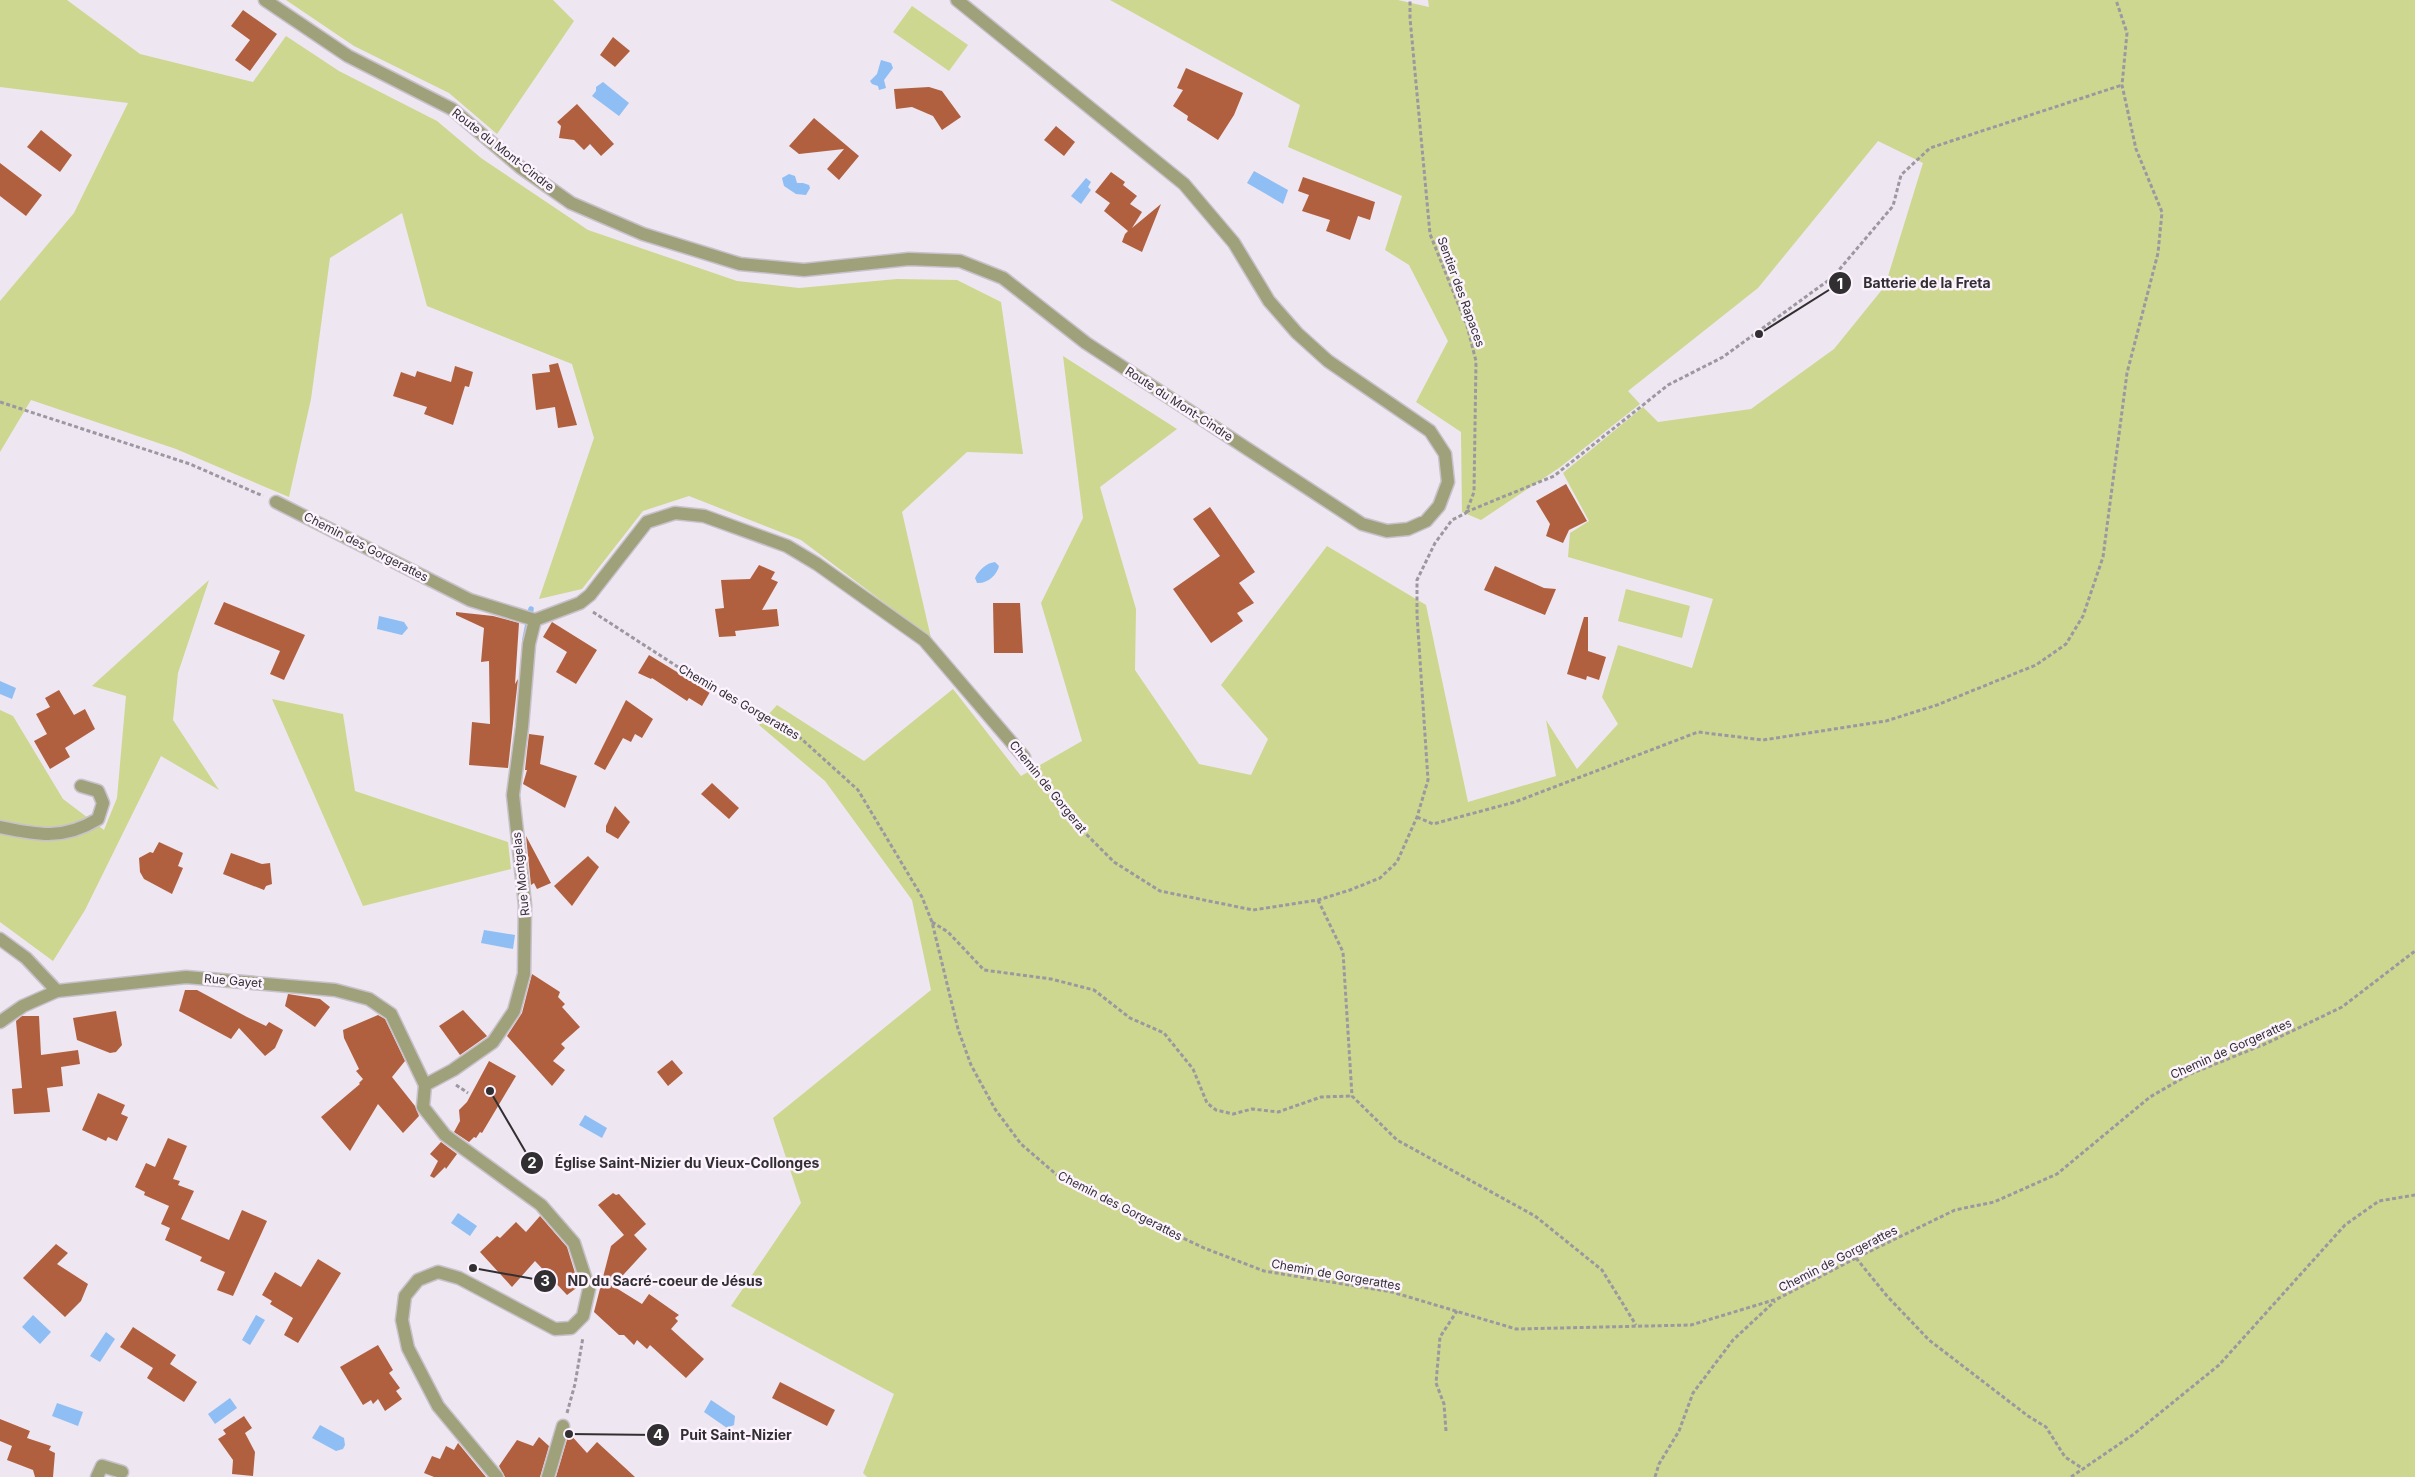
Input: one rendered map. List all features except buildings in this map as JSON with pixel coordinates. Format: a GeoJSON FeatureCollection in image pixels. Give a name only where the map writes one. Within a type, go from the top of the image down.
{"type":"FeatureCollection","features":[{"type":"Feature","properties":{"kind":"street","name":"Route du Mont-Cindre"},"geometry":{"type":"LineString","coordinates":[[265,0],[348,56],[452,109],[520,167],[571,203],[643,234],[740,264],[804,270],[909,259],[960,261],[1003,278],[1086,343],[1362,524],[1387,531],[1408,530],[1426,521],[1439,506],[1448,482],[1446,454],[1430,431],[1328,361],[1297,334],[1269,301],[1234,243],[1184,184],[957,0]]}},
{"type":"Feature","properties":{"kind":"street","name":"Chemin des Gorgerattes"},"geometry":{"type":"LineString","coordinates":[[276,502],[470,600],[535,620]]}},
{"type":"Feature","properties":{"kind":"street","name":"Chemin de Gorgerat"},"geometry":{"type":"LineString","coordinates":[[580,603],[590,595],[647,522],[675,513],[704,516],[787,546],[924,640],[1024,757]]}},
{"type":"Feature","properties":{"kind":"street"},"geometry":{"type":"LineString","coordinates":[[535,620],[580,603]]}},
{"type":"Feature","properties":{"kind":"street","name":"Rue Montgelas"},"geometry":{"type":"LineString","coordinates":[[425,1085],[453,1070],[493,1042],[514,1010],[524,974],[525,905],[513,795],[522,727],[529,644],[535,620]]}},
{"type":"Feature","properties":{"kind":"street"},"geometry":{"type":"LineString","coordinates":[[0,827],[61,835],[81,829],[98,819],[103,803],[98,791],[81,786]]}},
{"type":"Feature","properties":{"kind":"street"},"geometry":{"type":"LineString","coordinates":[[0,939],[26,958],[57,992]]}},
{"type":"Feature","properties":{"kind":"street","name":"Rue Gayet"},"geometry":{"type":"LineString","coordinates":[[0,1022],[22,1006],[57,992],[186,976],[335,990],[369,999],[391,1014],[425,1085]]}},
{"type":"Feature","properties":{"kind":"street"},"geometry":{"type":"LineString","coordinates":[[425,1085],[423,1106],[445,1135],[541,1205],[574,1243],[589,1289],[583,1316],[571,1328],[555,1329],[459,1278],[438,1272],[418,1280],[405,1296],[402,1320],[408,1348],[438,1406],[497,1477]]}},
{"type":"Feature","properties":{"kind":"street"},"geometry":{"type":"LineString","coordinates":[[548,1477],[563,1426]]}},
{"type":"Feature","properties":{"kind":"street"},"geometry":{"type":"LineString","coordinates":[[97,1477],[102,1466],[122,1472]]}},
{"type":"Feature","properties":{"kind":"path","name":"Sentier des Rapaces"},"geometry":{"type":"LineString","coordinates":[[1410,0],[1410,18],[1430,234],[1466,326],[1476,361],[1474,492],[1466,513]]}},
{"type":"Feature","properties":{"kind":"path"},"geometry":{"type":"LineString","coordinates":[[1417,817],[1433,824],[1515,802],[1698,732],[1762,740],[1886,721],[1937,705],[2036,665],[2066,644],[2083,616],[2103,557],[2127,373],[2158,253],[2162,212],[2136,149],[2122,85],[2126,33],[2116,0]]}},
{"type":"Feature","properties":{"kind":"path"},"geometry":{"type":"LineString","coordinates":[[1466,513],[1554,476],[1668,385],[1723,357],[1833,277],[1893,206],[1901,175],[1930,148],[2122,85]]}},
{"type":"Feature","properties":{"kind":"path"},"geometry":{"type":"LineString","coordinates":[[0,402],[190,464],[276,502]]}},
{"type":"Feature","properties":{"kind":"path","name":"Chemin de Gorgerat"},"geometry":{"type":"LineString","coordinates":[[1024,757],[1080,828],[1114,862],[1160,891],[1253,910],[1318,900],[1380,878],[1397,862],[1417,817],[1428,780],[1417,615],[1417,580],[1435,543],[1452,520],[1466,513]]}},
{"type":"Feature","properties":{"kind":"path","name":"Chemin des Gorgerattes"},"geometry":{"type":"LineString","coordinates":[[580,603],[709,687],[796,734],[858,790],[922,897],[932,922],[958,1029],[971,1065],[995,1108],[1022,1144],[1057,1175],[1104,1201],[1204,1248]]}},
{"type":"Feature","properties":{"kind":"path"},"geometry":{"type":"LineString","coordinates":[[1318,900],[1343,952],[1352,1096],[1397,1140],[1535,1216],[1595,1264],[1602,1270],[1636,1325]]}},
{"type":"Feature","properties":{"kind":"path"},"geometry":{"type":"LineString","coordinates":[[932,922],[948,932],[984,970],[1051,978],[1094,990],[1130,1018],[1164,1032],[1193,1069],[1207,1103],[1216,1110],[1233,1114],[1252,1109],[1278,1112],[1321,1097],[1352,1096]]}},
{"type":"Feature","properties":{"kind":"path","name":"Chemin de Gorgerattes"},"geometry":{"type":"LineString","coordinates":[[1204,1248],[1264,1271],[1392,1292],[1516,1329],[1691,1325],[1777,1299],[1955,1210],[1994,1202],[2057,1174],[2150,1098],[2188,1075],[2265,1044],[2342,1007],[2415,952]]}},
{"type":"Feature","properties":{"kind":"path"},"geometry":{"type":"LineString","coordinates":[[459,1088],[468,1093]]}},
{"type":"Feature","properties":{"kind":"path"},"geometry":{"type":"LineString","coordinates":[[2071,1477],[2134,1434],[2219,1365],[2345,1225],[2379,1200],[2415,1195]]}},
{"type":"Feature","properties":{"kind":"path"},"geometry":{"type":"LineString","coordinates":[[1856,1258],[1887,1296],[1929,1340],[2028,1416],[2046,1427],[2065,1457],[2082,1468]]}},
{"type":"Feature","properties":{"kind":"path"},"geometry":{"type":"LineString","coordinates":[[1654,1477],[1659,1464],[1679,1431],[1693,1393],[1733,1340],[1777,1299]]}},
{"type":"Feature","properties":{"kind":"path"},"geometry":{"type":"LineString","coordinates":[[1446,1431],[1444,1404],[1436,1383],[1440,1337],[1457,1311]]}},
{"type":"Feature","properties":{"kind":"path"},"geometry":{"type":"LineString","coordinates":[[563,1426],[584,1343],[583,1316]]}},
{"type":"Feature","properties":{"kind":"green space"},"geometry":{"type":"Polygon","coordinates":[[[0,0],[67,0],[140,54],[253,82],[286,36],[339,71],[437,121],[481,158],[588,230],[737,281],[799,288],[897,279],[957,280],[1001,302],[1023,454],[967,452],[902,512],[931,638],[801,540],[689,496],[643,511],[582,589],[539,599],[594,438],[572,364],[427,306],[402,213],[330,258],[311,399],[289,497],[176,449],[31,400],[0,452],[0,301],[74,213],[128,103],[0,87],[0,0]]]}},
{"type":"Feature","properties":{"kind":"green space"},"geometry":{"type":"Polygon","coordinates":[[[286,0],[553,0],[574,21],[497,134],[449,93],[354,46],[286,0]]]}},
{"type":"Feature","properties":{"kind":"green space"},"geometry":{"type":"Polygon","coordinates":[[[1110,0],[1398,0],[1429,7],[1428,0],[2415,0],[2415,1477],[867,1477],[863,1473],[894,1394],[731,1306],[801,1203],[773,1118],[931,990],[912,900],[825,781],[759,725],[777,705],[864,761],[953,689],[1021,776],[1082,741],[1041,603],[1083,518],[1063,356],[1177,429],[1100,487],[1136,609],[1135,670],[1199,764],[1251,775],[1268,739],[1221,685],[1327,546],[1426,605],[1468,802],[1556,776],[1546,720],[1577,769],[1618,724],[1602,697],[1618,645],[1692,668],[1713,599],[1568,557],[1570,533],[1589,521],[1563,473],[1643,407],[1658,422],[1751,409],[1834,349],[1885,286],[1923,163],[1878,141],[1758,288],[1628,391],[1640,404],[1559,468],[1481,520],[1462,512],[1461,432],[1416,402],[1448,341],[1409,265],[1385,250],[1402,196],[1288,147],[1300,105],[1110,0]]]}},
{"type":"Feature","properties":{"kind":"green space"},"geometry":{"type":"Polygon","coordinates":[[[912,6],[968,45],[949,71],[893,32],[912,6]]]}},
{"type":"Feature","properties":{"kind":"green space"},"geometry":{"type":"Polygon","coordinates":[[[209,580],[178,673],[173,720],[219,790],[161,756],[85,910],[53,961],[0,922],[0,710],[13,716],[63,799],[104,830],[117,798],[126,696],[92,686],[209,580]]]}},
{"type":"Feature","properties":{"kind":"green space"},"geometry":{"type":"Polygon","coordinates":[[[1626,589],[1690,606],[1682,638],[1618,621],[1626,589]]]}},
{"type":"Feature","properties":{"kind":"green space"},"geometry":{"type":"Polygon","coordinates":[[[272,699],[343,714],[355,791],[508,842],[511,869],[363,906],[272,699]]]}},
{"type":"Feature","properties":{"kind":"water"},"geometry":{"type":"Polygon","coordinates":[[[881,60],[891,63],[893,68],[884,80],[886,88],[879,90],[878,86],[870,81],[877,74],[881,60]]]}},
{"type":"Feature","properties":{"kind":"water"},"geometry":{"type":"Polygon","coordinates":[[[603,82],[629,103],[619,116],[592,96],[596,91],[596,87],[603,82]]]}},
{"type":"Feature","properties":{"kind":"water"},"geometry":{"type":"Polygon","coordinates":[[[1254,171],[1288,190],[1283,204],[1247,183],[1254,171]]]}},
{"type":"Feature","properties":{"kind":"water"},"geometry":{"type":"Polygon","coordinates":[[[789,174],[795,176],[797,183],[809,185],[810,188],[806,195],[796,194],[784,186],[782,178],[789,174]]]}},
{"type":"Feature","properties":{"kind":"water"},"geometry":{"type":"Polygon","coordinates":[[[1086,178],[1091,182],[1088,187],[1091,190],[1081,204],[1071,196],[1086,178]]]}},
{"type":"Feature","properties":{"kind":"water"},"geometry":{"type":"Polygon","coordinates":[[[995,562],[999,566],[994,576],[984,582],[977,583],[975,578],[981,570],[986,565],[995,562]]]}},
{"type":"Feature","properties":{"kind":"water"},"geometry":{"type":"Polygon","coordinates":[[[379,616],[404,622],[408,628],[402,635],[377,629],[379,616]]]}},
{"type":"Feature","properties":{"kind":"water"},"geometry":{"type":"Polygon","coordinates":[[[0,681],[16,688],[12,699],[0,694],[0,681]]]}},
{"type":"Feature","properties":{"kind":"water"},"geometry":{"type":"Polygon","coordinates":[[[484,930],[515,935],[513,949],[481,943],[484,930]]]}},
{"type":"Feature","properties":{"kind":"water"},"geometry":{"type":"Polygon","coordinates":[[[585,1115],[607,1128],[602,1138],[579,1125],[585,1115]]]}},
{"type":"Feature","properties":{"kind":"water"},"geometry":{"type":"Polygon","coordinates":[[[458,1213],[477,1226],[470,1236],[451,1223],[458,1213]]]}},
{"type":"Feature","properties":{"kind":"water"},"geometry":{"type":"Polygon","coordinates":[[[33,1315],[51,1332],[40,1344],[22,1327],[33,1315]]]}},
{"type":"Feature","properties":{"kind":"water"},"geometry":{"type":"Polygon","coordinates":[[[256,1315],[265,1320],[250,1345],[242,1340],[256,1315]]]}},
{"type":"Feature","properties":{"kind":"water"},"geometry":{"type":"Polygon","coordinates":[[[106,1332],[115,1339],[100,1362],[90,1356],[106,1332]]]}},
{"type":"Feature","properties":{"kind":"water"},"geometry":{"type":"Polygon","coordinates":[[[230,1398],[237,1408],[215,1424],[208,1414],[230,1398]]]}},
{"type":"Feature","properties":{"kind":"water"},"geometry":{"type":"Polygon","coordinates":[[[711,1400],[735,1416],[734,1425],[727,1428],[704,1412],[711,1400]]]}},
{"type":"Feature","properties":{"kind":"water"},"geometry":{"type":"Polygon","coordinates":[[[57,1403],[83,1412],[78,1426],[52,1416],[57,1403]]]}},
{"type":"Feature","properties":{"kind":"water"},"geometry":{"type":"Polygon","coordinates":[[[320,1425],[344,1438],[345,1445],[343,1449],[336,1451],[312,1438],[320,1425]]]}},
{"type":"Feature","properties":{"kind":"waterway"},"geometry":{"type":"LineString","coordinates":[[525,639],[531,609]]}},
{"type":"Feature","properties":{"kind":"place","name":"Batterie de la Freta"},"geometry":{"type":"Point","coordinates":[1759,334]}},
{"type":"Feature","properties":{"kind":"place","name":"Église Saint-Nizier du Vieux-Collonges"},"geometry":{"type":"Point","coordinates":[490,1091]}},
{"type":"Feature","properties":{"kind":"place","name":"ND du Sacré-coeur de Jésus"},"geometry":{"type":"Point","coordinates":[473,1268]}},
{"type":"Feature","properties":{"kind":"place","name":"Puit Saint-Nizier"},"geometry":{"type":"Point","coordinates":[569,1434]}}]}
